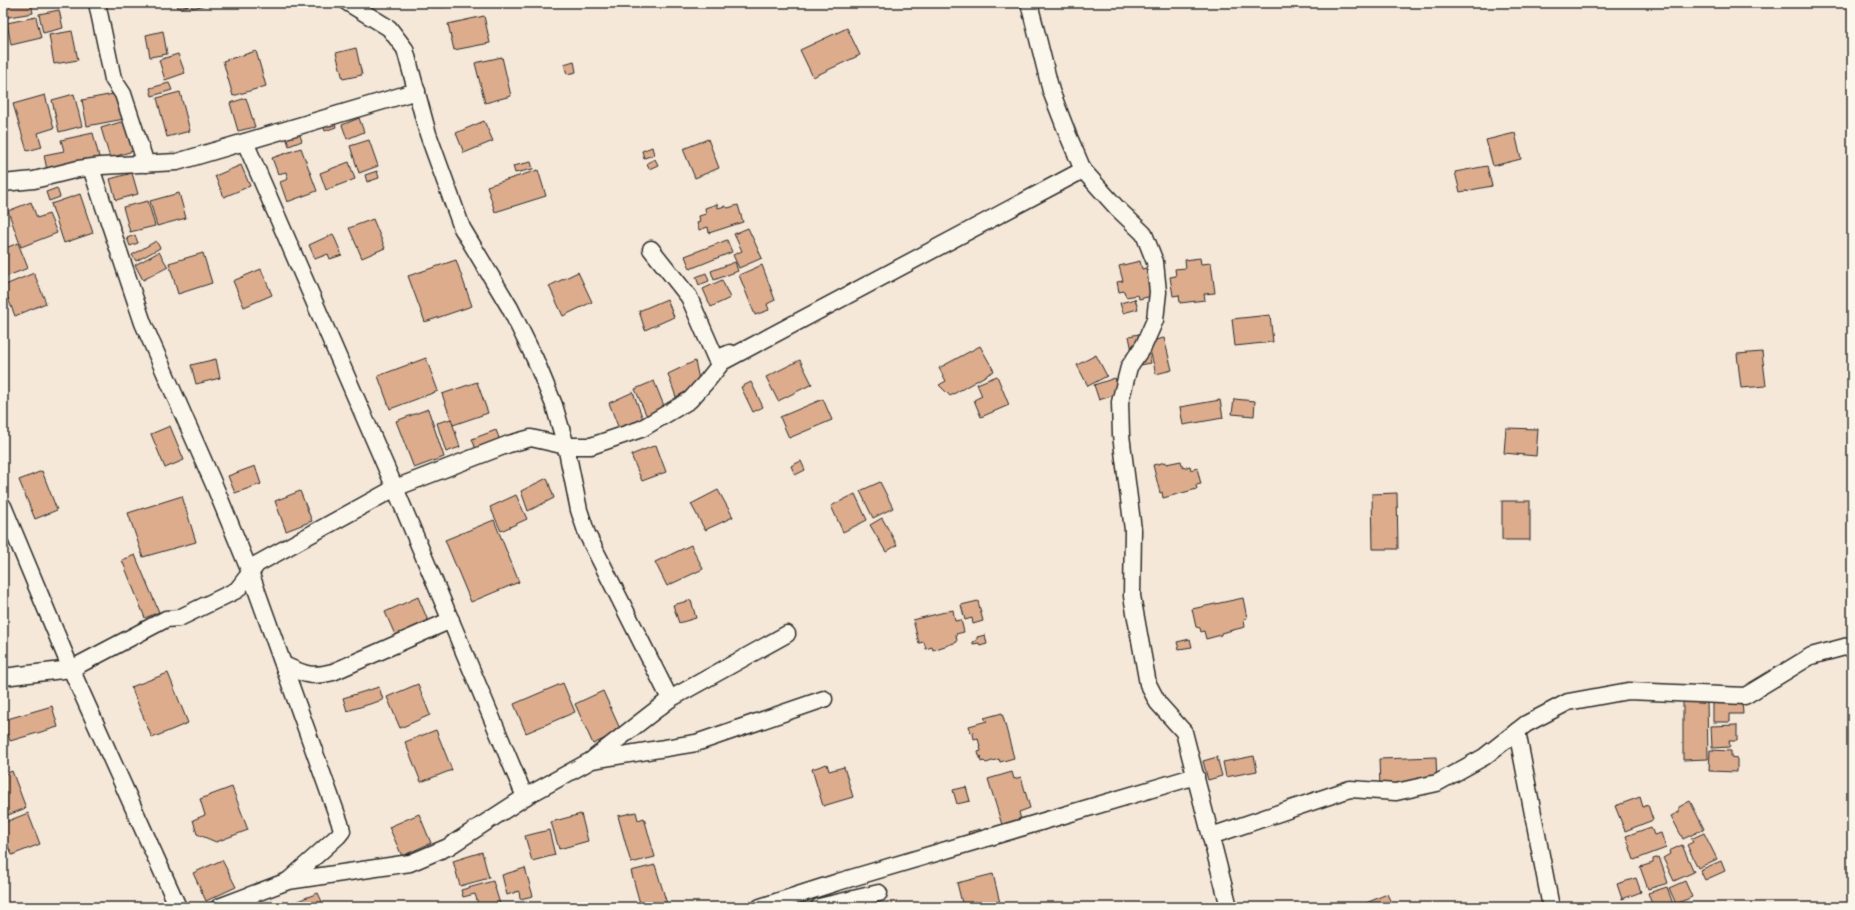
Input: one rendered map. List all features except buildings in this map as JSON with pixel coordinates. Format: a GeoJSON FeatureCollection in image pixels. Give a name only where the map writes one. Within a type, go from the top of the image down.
{"type":"FeatureCollection","features":[{"type":"Feature","properties":{"kind":"street"},"geometry":{"type":"LineString","coordinates":[[97,3],[113,79],[123,94],[146,164]]}},
{"type":"Feature","properties":{"kind":"street"},"geometry":{"type":"LineString","coordinates":[[348,3],[388,28],[404,49],[428,134],[462,228],[510,308],[535,359],[554,405],[566,446],[579,510],[587,534],[670,699]]}},
{"type":"Feature","properties":{"kind":"street"},"geometry":{"type":"LineString","coordinates":[[1028,3],[1051,91],[1068,135],[1084,170],[1117,208],[1144,234],[1155,262],[1158,292],[1155,320],[1144,345],[1129,367],[1120,402],[1121,435],[1132,530],[1132,596],[1148,684],[1158,703],[1184,732],[1229,907]]}},
{"type":"Feature","properties":{"kind":"street"},"geometry":{"type":"LineString","coordinates":[[3,183],[34,180],[91,168],[177,162],[417,91]]}},
{"type":"Feature","properties":{"kind":"street"},"geometry":{"type":"LineString","coordinates":[[245,142],[395,488],[525,797]]}},
{"type":"Feature","properties":{"kind":"street"},"geometry":{"type":"LineString","coordinates":[[91,168],[143,323],[215,487],[250,572],[342,831],[288,881]]}},
{"type":"Feature","properties":{"kind":"street"},"geometry":{"type":"LineString","coordinates":[[3,676],[71,669],[166,619],[180,618],[237,590],[257,564],[395,488],[509,444],[531,438],[566,446],[591,446],[641,429],[690,400],[707,382],[722,362],[1084,170]]}},
{"type":"Feature","properties":{"kind":"street"},"geometry":{"type":"LineString","coordinates":[[651,250],[689,297],[716,359],[783,329]]}},
{"type":"Feature","properties":{"kind":"street"},"geometry":{"type":"LineString","coordinates":[[3,506],[71,669],[178,907]]}},
{"type":"Feature","properties":{"kind":"street"},"geometry":{"type":"LineString","coordinates":[[284,665],[303,674],[317,676],[332,672],[451,620]]}},
{"type":"Feature","properties":{"kind":"street"},"geometry":{"type":"LineString","coordinates":[[220,907],[288,881],[410,863],[448,847],[525,797],[592,760],[670,699],[787,634]]}},
{"type":"Feature","properties":{"kind":"street"},"geometry":{"type":"LineString","coordinates":[[1211,836],[1350,789],[1396,792],[1437,784],[1484,757],[1526,724],[1568,702],[1628,691],[1745,696],[1811,656],[1852,645]]}},
{"type":"Feature","properties":{"kind":"street"},"geometry":{"type":"LineString","coordinates":[[592,760],[696,743],[824,699]]}},
{"type":"Feature","properties":{"kind":"street"},"geometry":{"type":"LineString","coordinates":[[1516,731],[1551,907]]}},
{"type":"Feature","properties":{"kind":"street"},"geometry":{"type":"LineString","coordinates":[[760,907],[838,882],[1196,776]]}},
{"type":"Feature","properties":{"kind":"street"},"geometry":{"type":"LineString","coordinates":[[819,907],[879,893]]}}]}
